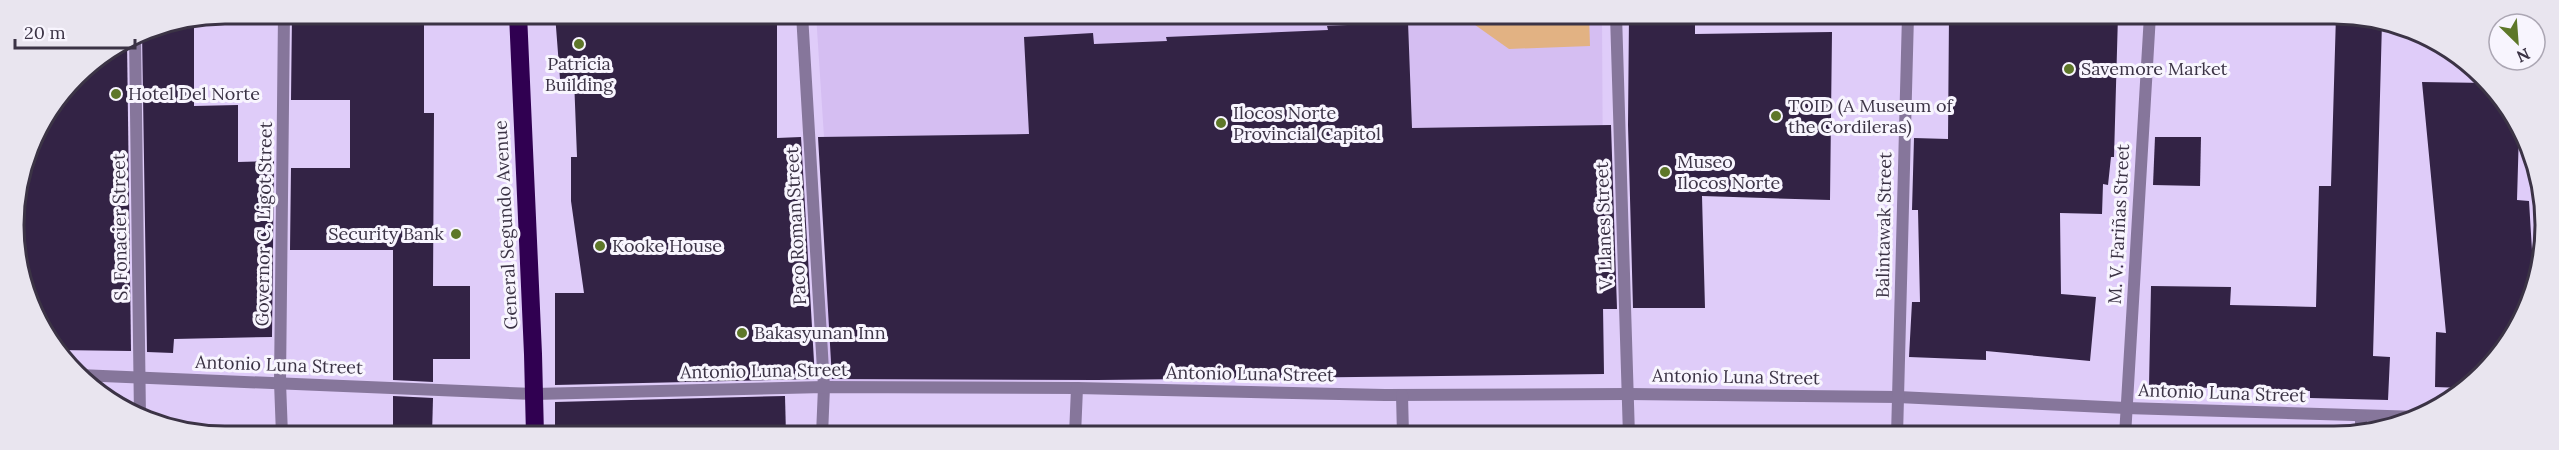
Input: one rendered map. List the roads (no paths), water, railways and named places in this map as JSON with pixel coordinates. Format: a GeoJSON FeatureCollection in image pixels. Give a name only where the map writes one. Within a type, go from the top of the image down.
{"type":"FeatureCollection","features":[{"type":"Feature","properties":{"kind":"highway","name":"General Segundo Avenue"},"geometry":{"type":"LineString","coordinates":[[518,24],[535,426]]}},
{"type":"Feature","properties":{"kind":"street","name":"Governor C. Ligot Street"},"geometry":{"type":"LineString","coordinates":[[282,426],[280,382],[284,24]]}},
{"type":"Feature","properties":{"kind":"street","name":"Paco Roman Street"},"geometry":{"type":"LineString","coordinates":[[803,24],[824,387],[822,426]]}},
{"type":"Feature","properties":{"kind":"street","name":"V. Llanes Street"},"geometry":{"type":"LineString","coordinates":[[1616,24],[1629,426]]}},
{"type":"Feature","properties":{"kind":"street","name":"Balintawak Street"},"geometry":{"type":"LineString","coordinates":[[1897,426],[1908,24]]}},
{"type":"Feature","properties":{"kind":"street","name":"M. V. Fariñas Street"},"geometry":{"type":"LineString","coordinates":[[2125,426],[2149,24]]}},
{"type":"Feature","properties":{"kind":"street","name":"S. Fonacier Street"},"geometry":{"type":"LineString","coordinates":[[135,45],[140,407]]}},
{"type":"Feature","properties":{"kind":"street","name":"Antonio Luna Street"},"geometry":{"type":"LineString","coordinates":[[93,376],[534,394],[824,387],[1077,388],[1402,395],[1628,394],[1898,397],[2126,408],[2393,417]]}},
{"type":"Feature","properties":{"kind":"street"},"geometry":{"type":"LineString","coordinates":[[1075,426],[1077,388]]}},
{"type":"Feature","properties":{"kind":"street"},"geometry":{"type":"LineString","coordinates":[[1402,395],[1404,426]]}},
{"type":"Feature","properties":{"kind":"street"},"geometry":{"type":"LineString","coordinates":[[2361,416],[2361,424]]}},
{"type":"Feature","properties":{"kind":"place","name":"Patricia Building"},"geometry":{"type":"Point","coordinates":[579,44]}},
{"type":"Feature","properties":{"kind":"place","name":"Savemore Market"},"geometry":{"type":"Point","coordinates":[2069,69]}},
{"type":"Feature","properties":{"kind":"place","name":"Hotel Del Norte"},"geometry":{"type":"Point","coordinates":[116,94]}},
{"type":"Feature","properties":{"kind":"place","name":"TOID (A Museum of the Cordileras)"},"geometry":{"type":"Point","coordinates":[1776,116]}},
{"type":"Feature","properties":{"kind":"place","name":"Ilocos Norte Provincial Capitol"},"geometry":{"type":"Point","coordinates":[1221,123]}},
{"type":"Feature","properties":{"kind":"place","name":"Museo Ilocos Norte"},"geometry":{"type":"Point","coordinates":[1665,172]}},
{"type":"Feature","properties":{"kind":"place","name":"Security Bank"},"geometry":{"type":"Point","coordinates":[456,234]}},
{"type":"Feature","properties":{"kind":"place","name":"Kooke House"},"geometry":{"type":"Point","coordinates":[600,246]}},
{"type":"Feature","properties":{"kind":"place","name":"Bakasyunan Inn"},"geometry":{"type":"Point","coordinates":[742,333]}}]}
